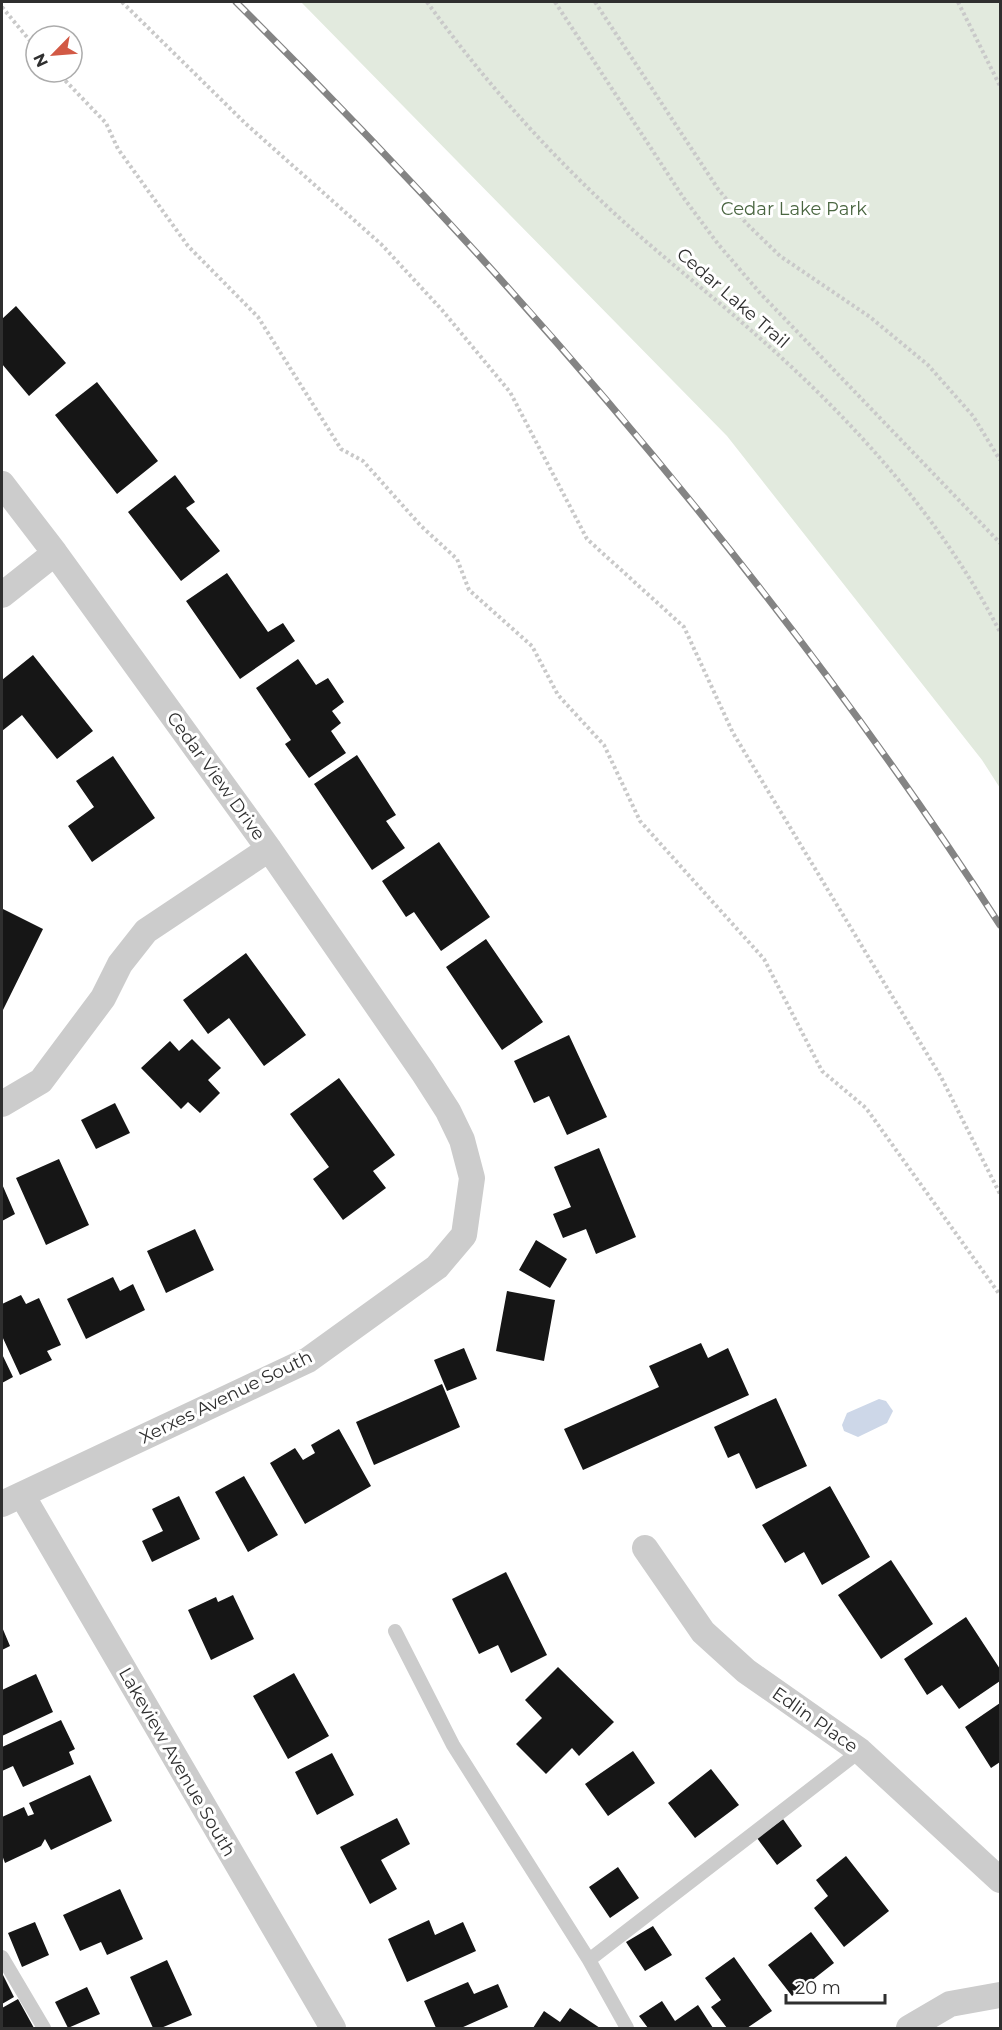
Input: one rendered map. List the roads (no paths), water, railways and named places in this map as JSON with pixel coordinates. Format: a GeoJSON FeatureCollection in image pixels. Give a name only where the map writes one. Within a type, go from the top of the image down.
{"type":"FeatureCollection","features":[{"type":"Feature","properties":{"kind":"street","name":"Cedar View Drive"},"geometry":{"type":"LineString","coordinates":[[2,484],[55,553],[269,849],[423,1072]]}},
{"type":"Feature","properties":{"kind":"street"},"geometry":{"type":"LineString","coordinates":[[2,595],[55,553]]}},
{"type":"Feature","properties":{"kind":"street"},"geometry":{"type":"LineString","coordinates":[[2,1104],[41,1081],[103,998],[120,964],[146,931],[269,849]]}},
{"type":"Feature","properties":{"kind":"street","name":"Xerxes Avenue South"},"geometry":{"type":"LineString","coordinates":[[12,1499],[308,1360],[437,1267],[464,1235],[472,1178],[458,1130],[423,1072]]}},
{"type":"Feature","properties":{"kind":"street","name":"Lakeview Avenue South"},"geometry":{"type":"LineString","coordinates":[[12,1499],[333,2028]]}},
{"type":"Feature","properties":{"kind":"street","name":"Edlin Place"},"geometry":{"type":"LineString","coordinates":[[645,1548],[703,1632],[746,1671],[860,1751],[1000,1881]]}},
{"type":"Feature","properties":{"kind":"street"},"geometry":{"type":"LineString","coordinates":[[909,2028],[950,2004],[1000,1995]]}},
{"type":"Feature","properties":{"kind":"lane"},"geometry":{"type":"LineString","coordinates":[[395,1631],[453,1745],[588,1960],[627,2028]]}},
{"type":"Feature","properties":{"kind":"lane"},"geometry":{"type":"LineString","coordinates":[[588,1960],[860,1751]]}},
{"type":"Feature","properties":{"kind":"lane"},"geometry":{"type":"LineString","coordinates":[[2,1957],[44,2028]]}},
{"type":"Feature","properties":{"kind":"water"},"geometry":{"type":"Polygon","coordinates":[[[879,1399],[886,1401],[893,1411],[887,1423],[858,1437],[844,1431],[842,1425],[847,1413],[879,1399]]]}},
{"type":"Feature","properties":{"kind":"railway"},"geometry":{"type":"LineString","coordinates":[[236,2],[444,218],[545,329],[643,443],[738,559],[829,679],[916,800],[1000,925]]}},
{"type":"Feature","properties":{"kind":"park label","name":"Cedar Lake Park"},"geometry":{"type":"Point","coordinates":[794,209]}}]}
